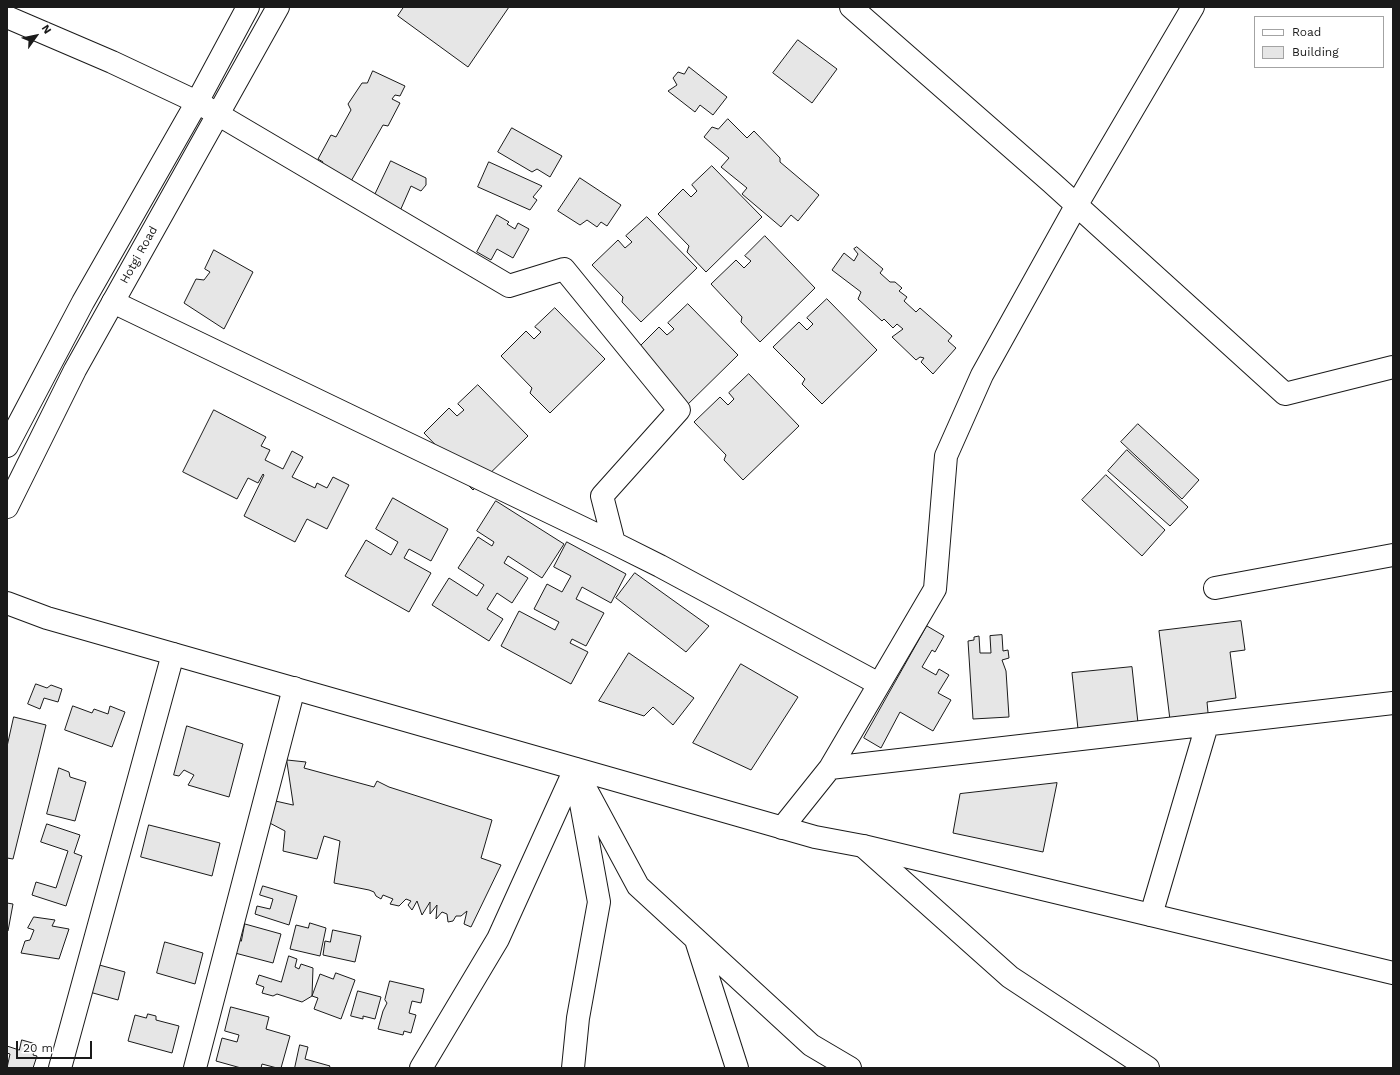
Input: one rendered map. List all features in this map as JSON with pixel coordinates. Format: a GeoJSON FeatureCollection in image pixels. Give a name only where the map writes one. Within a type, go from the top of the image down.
{"type":"FeatureCollection","features":[{"type":"Feature","properties":{"kind":"street","name":"Hotgi Road"},"geometry":{"type":"LineString","coordinates":[[7,446],[83,302],[197,102],[248,7]]}},
{"type":"Feature","properties":{"kind":"street","name":"Hotgi Road"},"geometry":{"type":"LineString","coordinates":[[7,507],[75,370],[278,7]]}},
{"type":"Feature","properties":{"kind":"street"},"geometry":{"type":"LineString","coordinates":[[851,7],[1076,206],[1285,394],[1393,367]]}},
{"type":"Feature","properties":{"kind":"street"},"geometry":{"type":"LineString","coordinates":[[782,828],[830,768],[935,589],[946,456],[982,375],[1076,206],[1193,7]]}},
{"type":"Feature","properties":{"kind":"street"},"geometry":{"type":"LineString","coordinates":[[7,17],[112,62],[197,102],[509,286],[564,269],[679,410],[602,496],[614,543]]}},
{"type":"Feature","properties":{"kind":"street"},"geometry":{"type":"LineString","coordinates":[[113,302],[614,543],[660,566],[879,684]]}},
{"type":"Feature","properties":{"kind":"street"},"geometry":{"type":"LineString","coordinates":[[1216,588],[1393,555]]}},
{"type":"Feature","properties":{"kind":"street"},"geometry":{"type":"LineString","coordinates":[[7,603],[47,618],[815,837],[863,846],[1393,973]]}},
{"type":"Feature","properties":{"kind":"street"},"geometry":{"type":"LineString","coordinates":[[60,1068],[173,654]]}},
{"type":"Feature","properties":{"kind":"street"},"geometry":{"type":"LineString","coordinates":[[195,1068],[294,688]]}},
{"type":"Feature","properties":{"kind":"street"},"geometry":{"type":"LineString","coordinates":[[830,768],[1393,704]]}},
{"type":"Feature","properties":{"kind":"street"},"geometry":{"type":"LineString","coordinates":[[1151,915],[1207,725]]}},
{"type":"Feature","properties":{"kind":"street"},"geometry":{"type":"LineString","coordinates":[[575,769],[638,886],[811,1044],[850,1068]]}},
{"type":"Feature","properties":{"kind":"street"},"geometry":{"type":"LineString","coordinates":[[421,1068],[498,939],[575,769]]}},
{"type":"Feature","properties":{"kind":"street"},"geometry":{"type":"LineString","coordinates":[[573,1068],[578,1018],[599,902],[575,769]]}},
{"type":"Feature","properties":{"kind":"street"},"geometry":{"type":"LineString","coordinates":[[863,846],[1010,977],[1148,1068]]}},
{"type":"Feature","properties":{"kind":"street"},"geometry":{"type":"LineString","coordinates":[[696,939],[737,1068]]}},
{"type":"Feature","properties":{"kind":"building"},"geometry":{"type":"Polygon","coordinates":[[[404,7],[509,7],[468,67],[398,16],[404,7]]]}},
{"type":"Feature","properties":{"kind":"building"},"geometry":{"type":"Polygon","coordinates":[[[798,40],[837,69],[812,103],[773,73],[798,40]]]}},
{"type":"Feature","properties":{"kind":"building"},"geometry":{"type":"Polygon","coordinates":[[[689,67],[727,97],[713,115],[700,105],[695,112],[668,91],[677,85],[673,78],[678,72],[684,74],[689,67]]]}},
{"type":"Feature","properties":{"kind":"building"},"geometry":{"type":"Polygon","coordinates":[[[373,71],[405,86],[400,96],[395,95],[392,99],[400,103],[388,126],[383,125],[346,190],[317,173],[323,162],[318,159],[331,135],[336,137],[351,110],[348,104],[362,83],[367,83],[373,71]]]}},
{"type":"Feature","properties":{"kind":"building"},"geometry":{"type":"Polygon","coordinates":[[[728,119],[747,138],[754,131],[780,158],[780,162],[819,195],[798,221],[791,215],[781,227],[742,194],[747,188],[721,167],[729,158],[704,137],[712,127],[718,129],[728,119]]]}},
{"type":"Feature","properties":{"kind":"building"},"geometry":{"type":"Polygon","coordinates":[[[512,128],[562,156],[550,177],[537,169],[532,172],[498,152],[512,128]]]}},
{"type":"Feature","properties":{"kind":"building"},"geometry":{"type":"Polygon","coordinates":[[[391,161],[426,178],[426,185],[421,191],[411,186],[400,211],[373,199],[391,161]]]}},
{"type":"Feature","properties":{"kind":"building"},"geometry":{"type":"Polygon","coordinates":[[[489,162],[542,186],[533,197],[537,200],[530,210],[478,187],[489,162]]]}},
{"type":"Feature","properties":{"kind":"building"},"geometry":{"type":"Polygon","coordinates":[[[712,166],[762,217],[706,272],[687,252],[689,246],[658,214],[683,189],[691,197],[697,191],[692,185],[712,166]]]}},
{"type":"Feature","properties":{"kind":"building"},"geometry":{"type":"Polygon","coordinates":[[[580,178],[621,205],[607,226],[601,222],[597,227],[587,220],[580,225],[558,211],[580,178]]]}},
{"type":"Feature","properties":{"kind":"building"},"geometry":{"type":"Polygon","coordinates":[[[497,215],[509,222],[507,224],[515,229],[518,223],[529,229],[513,258],[497,249],[491,260],[477,252],[497,215]]]}},
{"type":"Feature","properties":{"kind":"building"},"geometry":{"type":"Polygon","coordinates":[[[647,217],[697,268],[641,322],[622,302],[623,297],[592,265],[618,240],[625,248],[632,242],[626,236],[647,217]]]}},
{"type":"Feature","properties":{"kind":"building"},"geometry":{"type":"Polygon","coordinates":[[[765,236],[815,288],[760,342],[741,322],[742,317],[711,284],[736,260],[744,268],[751,261],[745,256],[765,236]]]}},
{"type":"Feature","properties":{"kind":"building"},"geometry":{"type":"Polygon","coordinates":[[[857,247],[883,269],[880,273],[890,282],[895,282],[902,288],[899,291],[907,297],[904,301],[916,312],[920,308],[952,336],[948,341],[956,348],[933,374],[921,362],[924,358],[920,357],[916,360],[892,337],[903,329],[897,324],[893,328],[884,319],[882,321],[858,299],[861,292],[832,270],[844,253],[854,261],[858,254],[854,249],[857,247]]]}},
{"type":"Feature","properties":{"kind":"building"},"geometry":{"type":"Polygon","coordinates":[[[214,250],[253,272],[224,329],[184,303],[196,279],[204,280],[210,272],[205,269],[214,250]]]}},
{"type":"Feature","properties":{"kind":"building"},"geometry":{"type":"Polygon","coordinates":[[[827,299],[877,350],[822,404],[802,384],[805,379],[773,347],[799,322],[807,330],[813,324],[807,318],[827,299]]]}},
{"type":"Feature","properties":{"kind":"building"},"geometry":{"type":"Polygon","coordinates":[[[688,304],[738,355],[682,410],[634,352],[659,327],[667,335],[674,329],[668,323],[688,304]]]}},
{"type":"Feature","properties":{"kind":"building"},"geometry":{"type":"Polygon","coordinates":[[[555,308],[605,359],[550,413],[530,393],[532,388],[501,356],[526,331],[534,339],[541,332],[535,327],[555,308]]]}},
{"type":"Feature","properties":{"kind":"building"},"geometry":{"type":"Polygon","coordinates":[[[749,374],[799,426],[743,480],[724,460],[726,455],[694,422],[720,397],[728,405],[734,399],[729,393],[749,374]]]}},
{"type":"Feature","properties":{"kind":"building"},"geometry":{"type":"Polygon","coordinates":[[[478,385],[528,436],[473,490],[453,470],[455,465],[424,433],[449,408],[457,416],[464,410],[458,404],[478,385]]]}},
{"type":"Feature","properties":{"kind":"building"},"geometry":{"type":"Polygon","coordinates":[[[214,410],[266,437],[261,446],[270,450],[265,460],[283,469],[292,451],[303,457],[292,477],[315,488],[317,483],[327,488],[333,477],[349,485],[327,529],[307,519],[295,542],[244,516],[264,475],[263,474],[258,483],[248,478],[237,499],[183,472],[214,410]]]}},
{"type":"Feature","properties":{"kind":"building"},"geometry":{"type":"Polygon","coordinates":[[[1138,424],[1199,480],[1182,499],[1121,442],[1138,424]]]}},
{"type":"Feature","properties":{"kind":"building"},"geometry":{"type":"Polygon","coordinates":[[[1127,450],[1188,507],[1170,526],[1108,471],[1127,450]]]}},
{"type":"Feature","properties":{"kind":"building"},"geometry":{"type":"Polygon","coordinates":[[[1106,475],[1165,530],[1142,556],[1082,500],[1106,475]]]}},
{"type":"Feature","properties":{"kind":"building"},"geometry":{"type":"Polygon","coordinates":[[[393,498],[448,529],[431,561],[409,549],[404,558],[431,573],[409,612],[345,576],[366,540],[391,555],[398,542],[376,529],[393,498]]]}},
{"type":"Feature","properties":{"kind":"building"},"geometry":{"type":"Polygon","coordinates":[[[496,501],[564,544],[542,578],[508,556],[504,563],[528,578],[512,603],[497,593],[487,609],[503,619],[489,641],[432,605],[449,578],[477,596],[484,585],[458,568],[478,537],[492,546],[494,542],[477,531],[496,501]]]}},
{"type":"Feature","properties":{"kind":"building"},"geometry":{"type":"Polygon","coordinates":[[[567,542],[626,574],[611,603],[582,587],[576,599],[604,613],[586,646],[572,639],[570,643],[588,652],[571,684],[501,646],[519,611],[555,630],[559,622],[534,609],[547,584],[562,592],[571,576],[554,567],[567,542]]]}},
{"type":"Feature","properties":{"kind":"building"},"geometry":{"type":"Polygon","coordinates":[[[635,573],[709,626],[686,652],[616,598],[635,573]]]}},
{"type":"Feature","properties":{"kind":"building"},"geometry":{"type":"Polygon","coordinates":[[[1241,621],[1245,650],[1230,652],[1236,698],[1207,702],[1209,723],[1171,728],[1159,631],[1241,621]]]}},
{"type":"Feature","properties":{"kind":"building"},"geometry":{"type":"Polygon","coordinates":[[[927,626],[944,636],[935,652],[932,650],[922,667],[936,675],[939,669],[949,675],[938,693],[951,700],[933,731],[900,712],[881,748],[864,738],[927,626]]]}},
{"type":"Feature","properties":{"kind":"building"},"geometry":{"type":"Polygon","coordinates":[[[1002,635],[1003,651],[1008,650],[1009,658],[1002,660],[1006,671],[1009,717],[973,719],[968,641],[974,640],[974,637],[979,636],[980,653],[991,653],[990,636],[1002,635]]]}},
{"type":"Feature","properties":{"kind":"building"},"geometry":{"type":"Polygon","coordinates":[[[629,653],[694,698],[673,725],[653,707],[644,716],[599,701],[629,653]]]}},
{"type":"Feature","properties":{"kind":"building"},"geometry":{"type":"Polygon","coordinates":[[[741,664],[798,697],[751,770],[693,743],[741,664]]]}},
{"type":"Feature","properties":{"kind":"building"},"geometry":{"type":"Polygon","coordinates":[[[1132,667],[1138,723],[1078,729],[1072,673],[1132,667]]]}},
{"type":"Feature","properties":{"kind":"building"},"geometry":{"type":"Polygon","coordinates":[[[36,684],[47,688],[51,685],[62,689],[58,702],[44,698],[40,709],[28,704],[36,684]]]}},
{"type":"Feature","properties":{"kind":"building"},"geometry":{"type":"Polygon","coordinates":[[[73,706],[92,713],[94,709],[108,714],[110,706],[125,712],[112,747],[65,730],[73,706]]]}},
{"type":"Feature","properties":{"kind":"building"},"geometry":{"type":"Polygon","coordinates":[[[14,717],[46,725],[13,859],[7,858],[7,747],[14,717]]]}},
{"type":"Feature","properties":{"kind":"building"},"geometry":{"type":"Polygon","coordinates":[[[187,726],[243,744],[229,797],[188,785],[194,775],[184,770],[179,776],[174,775],[187,726]]]}},
{"type":"Feature","properties":{"kind":"building"},"geometry":{"type":"Polygon","coordinates":[[[287,760],[306,762],[304,768],[374,787],[377,781],[389,787],[492,820],[481,858],[501,865],[471,927],[464,924],[467,911],[461,916],[456,916],[453,921],[448,922],[447,914],[442,912],[436,919],[437,905],[430,914],[430,902],[422,915],[417,901],[412,910],[408,905],[411,901],[406,899],[399,906],[390,904],[393,899],[383,895],[381,899],[376,896],[374,892],[369,890],[334,883],[340,841],[324,836],[317,859],[283,851],[285,831],[264,820],[271,800],[293,805],[287,760]]]}},
{"type":"Feature","properties":{"kind":"building"},"geometry":{"type":"Polygon","coordinates":[[[59,768],[69,772],[70,777],[86,782],[75,821],[47,814],[59,768]]]}},
{"type":"Feature","properties":{"kind":"building"},"geometry":{"type":"Polygon","coordinates":[[[1057,783],[1043,852],[953,833],[960,794],[1057,783]]]}},
{"type":"Feature","properties":{"kind":"building"},"geometry":{"type":"Polygon","coordinates":[[[47,824],[80,835],[74,853],[82,856],[66,906],[32,895],[36,882],[56,888],[68,851],[41,842],[47,824]]]}},
{"type":"Feature","properties":{"kind":"building"},"geometry":{"type":"Polygon","coordinates":[[[149,825],[220,843],[212,876],[141,857],[149,825]]]}},
{"type":"Feature","properties":{"kind":"building"},"geometry":{"type":"Polygon","coordinates":[[[263,886],[297,896],[289,925],[255,914],[257,906],[270,909],[273,899],[260,895],[263,886]]]}},
{"type":"Feature","properties":{"kind":"building"},"geometry":{"type":"Polygon","coordinates":[[[7,903],[13,904],[8,931],[7,931],[7,903]]]}},
{"type":"Feature","properties":{"kind":"building"},"geometry":{"type":"Polygon","coordinates":[[[34,917],[55,920],[52,926],[69,929],[59,959],[21,953],[25,941],[30,940],[34,930],[28,928],[34,917]]]}},
{"type":"Feature","properties":{"kind":"building"},"geometry":{"type":"Polygon","coordinates":[[[310,923],[326,928],[320,956],[290,949],[296,925],[308,928],[310,923]]]}},
{"type":"Feature","properties":{"kind":"building"},"geometry":{"type":"Polygon","coordinates":[[[245,924],[281,934],[273,963],[235,953],[239,940],[241,941],[245,924]]]}},
{"type":"Feature","properties":{"kind":"building"},"geometry":{"type":"Polygon","coordinates":[[[333,930],[361,936],[355,962],[323,955],[325,941],[330,942],[333,930]]]}},
{"type":"Feature","properties":{"kind":"building"},"geometry":{"type":"Polygon","coordinates":[[[165,942],[203,953],[195,984],[157,973],[165,942]]]}},
{"type":"Feature","properties":{"kind":"building"},"geometry":{"type":"Polygon","coordinates":[[[289,956],[297,959],[295,967],[299,969],[301,964],[313,968],[312,996],[302,1002],[277,994],[273,996],[262,993],[264,987],[256,984],[259,975],[281,982],[289,956]]]}},
{"type":"Feature","properties":{"kind":"building"},"geometry":{"type":"Polygon","coordinates":[[[92,963],[125,972],[118,1000],[86,991],[92,963]]]}},
{"type":"Feature","properties":{"kind":"building"},"geometry":{"type":"Polygon","coordinates":[[[336,973],[355,980],[341,1019],[314,1009],[318,998],[312,996],[320,974],[333,979],[336,973]]]}},
{"type":"Feature","properties":{"kind":"building"},"geometry":{"type":"Polygon","coordinates":[[[390,981],[424,989],[421,1003],[412,1001],[409,1013],[416,1015],[411,1033],[404,1031],[403,1035],[378,1029],[387,1003],[385,1000],[390,981]]]}},
{"type":"Feature","properties":{"kind":"building"},"geometry":{"type":"Polygon","coordinates":[[[358,991],[381,997],[375,1019],[363,1016],[363,1019],[351,1016],[358,991]]]}},
{"type":"Feature","properties":{"kind":"building"},"geometry":{"type":"Polygon","coordinates":[[[231,1007],[269,1017],[266,1029],[290,1036],[281,1068],[262,1064],[261,1068],[241,1068],[216,1061],[222,1038],[237,1042],[239,1035],[225,1031],[231,1007]]]}},
{"type":"Feature","properties":{"kind":"building"},"geometry":{"type":"Polygon","coordinates":[[[148,1014],[156,1016],[156,1020],[179,1026],[172,1053],[128,1041],[135,1015],[146,1018],[148,1014]]]}},
{"type":"Feature","properties":{"kind":"building"},"geometry":{"type":"Polygon","coordinates":[[[22,1040],[36,1044],[33,1055],[37,1056],[33,1068],[7,1068],[10,1054],[7,1053],[7,1046],[19,1050],[22,1040]]]}},
{"type":"Feature","properties":{"kind":"building"},"geometry":{"type":"Polygon","coordinates":[[[300,1045],[308,1047],[305,1059],[330,1066],[329,1068],[295,1068],[300,1045]]]}}]}
